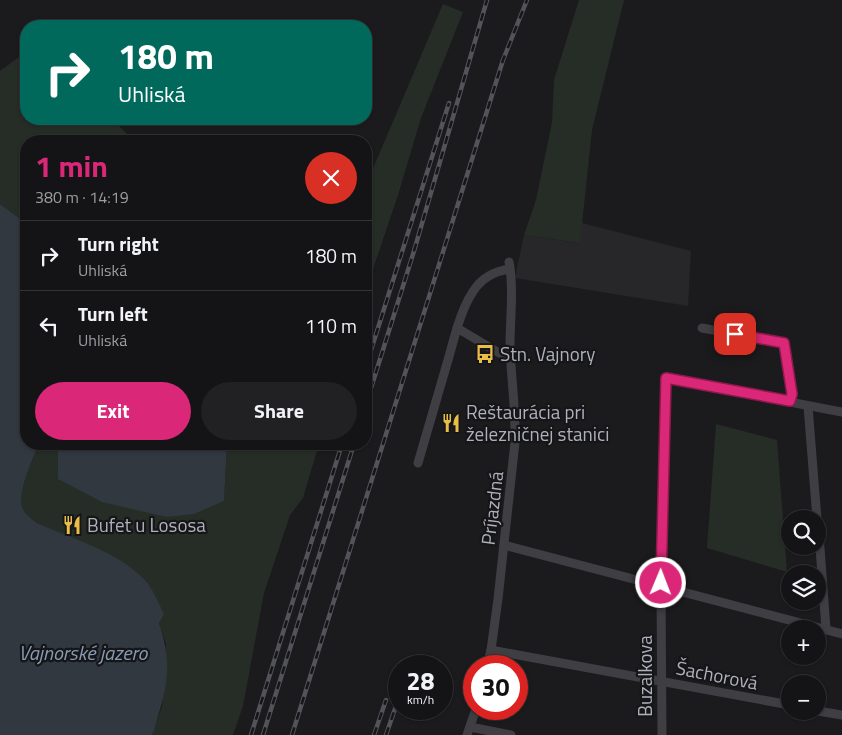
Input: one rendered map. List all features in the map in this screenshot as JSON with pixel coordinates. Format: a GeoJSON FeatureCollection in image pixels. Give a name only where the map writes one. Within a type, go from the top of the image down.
{"type":"FeatureCollection","features":[{"type":"Feature","properties":{"kind":"street","name":"Príjazdná"},"geometry":{"type":"LineString","coordinates":[[457,328],[469,298],[478,285],[486,278],[510,266],[511,360],[516,428],[514,464],[490,655]]}},
{"type":"Feature","properties":{"kind":"street"},"geometry":{"type":"LineString","coordinates":[[418,463],[457,328],[511,360]]}},
{"type":"Feature","properties":{"kind":"street"},"geometry":{"type":"LineString","coordinates":[[702,328],[784,343],[792,394],[790,401],[842,412]]}},
{"type":"Feature","properties":{"kind":"street","name":"Buzalkova"},"geometry":{"type":"LineString","coordinates":[[662,735],[661,586],[666,378],[790,401]]}},
{"type":"Feature","properties":{"kind":"street"},"geometry":{"type":"LineString","coordinates":[[808,406],[816,510]]}},
{"type":"Feature","properties":{"kind":"street"},"geometry":{"type":"LineString","coordinates":[[504,546],[791,620]]}},
{"type":"Feature","properties":{"kind":"street"},"geometry":{"type":"LineString","coordinates":[[820,555],[825,620]]}},
{"type":"Feature","properties":{"kind":"street"},"geometry":{"type":"LineString","coordinates":[[826,629],[842,634]]}},
{"type":"Feature","properties":{"kind":"street","name":"Šachorová"},"geometry":{"type":"LineString","coordinates":[[491,650],[781,703]]}},
{"type":"Feature","properties":{"kind":"street"},"geometry":{"type":"LineString","coordinates":[[826,712],[842,715]]}},
{"type":"Feature","properties":{"kind":"street"},"geometry":{"type":"LineString","coordinates":[[468,731],[511,735]]}},
{"type":"Feature","properties":{"kind":"shaded area"},"geometry":{"type":"Polygon","coordinates":[[[579,0],[624,0],[592,130],[580,243],[524,235],[536,200],[552,122],[554,80],[579,0]]]}},
{"type":"Feature","properties":{"kind":"shaded area"},"geometry":{"type":"Polygon","coordinates":[[[443,4],[463,12],[421,118],[372,272],[372,171],[443,4]]]}},
{"type":"Feature","properties":{"kind":"shaded area"},"geometry":{"type":"Polygon","coordinates":[[[20,56],[20,125],[118,125],[128,135],[20,135],[20,219],[0,204],[0,71],[20,56]]]}},
{"type":"Feature","properties":{"kind":"shaded area"},"geometry":{"type":"Polygon","coordinates":[[[582,223],[691,251],[688,306],[515,278],[524,235],[579,243],[582,223]]]}},
{"type":"Feature","properties":{"kind":"shaded area"},"geometry":{"type":"Polygon","coordinates":[[[716,424],[777,440],[782,510],[781,555],[786,555],[786,565],[781,565],[781,570],[707,548],[716,424]]]}},
{"type":"Feature","properties":{"kind":"shaded area"},"geometry":{"type":"Polygon","coordinates":[[[36,450],[59,450],[147,512],[166,517],[224,501],[227,450],[317,450],[303,498],[290,515],[264,593],[243,706],[233,735],[152,735],[162,706],[166,644],[159,623],[163,614],[154,594],[146,581],[97,549],[37,523],[29,517],[21,503],[23,486],[36,450]]]}},
{"type":"Feature","properties":{"kind":"water","name":"Vajnorské jazero"},"geometry":{"type":"Polygon","coordinates":[[[0,204],[20,219],[20,450],[36,450],[23,486],[21,503],[23,509],[37,523],[108,553],[134,570],[145,580],[164,614],[159,623],[167,659],[167,670],[164,691],[152,735],[0,735],[0,204]]]}},
{"type":"Feature","properties":{"kind":"water"},"geometry":{"type":"Polygon","coordinates":[[[58,450],[227,450],[224,501],[194,514],[166,517],[102,502],[58,479],[58,450]]]}},
{"type":"Feature","properties":{"kind":"railway"},"geometry":{"type":"LineString","coordinates":[[372,385],[414,251],[487,0]]}},
{"type":"Feature","properties":{"kind":"railway"},"geometry":{"type":"LineString","coordinates":[[292,735],[503,60],[527,0]]}},
{"type":"Feature","properties":{"kind":"railway"},"geometry":{"type":"LineString","coordinates":[[372,347],[449,103]]}},
{"type":"Feature","properties":{"kind":"railway"},"geometry":{"type":"LineString","coordinates":[[251,735],[340,450]]}},
{"type":"Feature","properties":{"kind":"railway"},"geometry":{"type":"LineString","coordinates":[[263,735],[352,450]]}},
{"type":"Feature","properties":{"kind":"railway"},"geometry":{"type":"LineString","coordinates":[[374,735],[386,700]]}},
{"type":"Feature","properties":{"kind":"railway"},"geometry":{"type":"LineString","coordinates":[[386,735],[391,720]]}},
{"type":"Feature","properties":{"kind":"place","name":"Stn. Vajnory"},"geometry":{"type":"Point","coordinates":[485,354]}},
{"type":"Feature","properties":{"kind":"place","name":"Reštaurácia pri železničnej stanici"},"geometry":{"type":"Point","coordinates":[451,423]}},
{"type":"Feature","properties":{"kind":"place","name":"Bufet u Lososa"},"geometry":{"type":"Point","coordinates":[72,525]}},
{"type":"Feature","properties":{"kind":"route"},"geometry":{"type":"LineString","coordinates":[[661,583],[666,378],[790,401],[792,394],[784,343],[735,334]]}}]}
